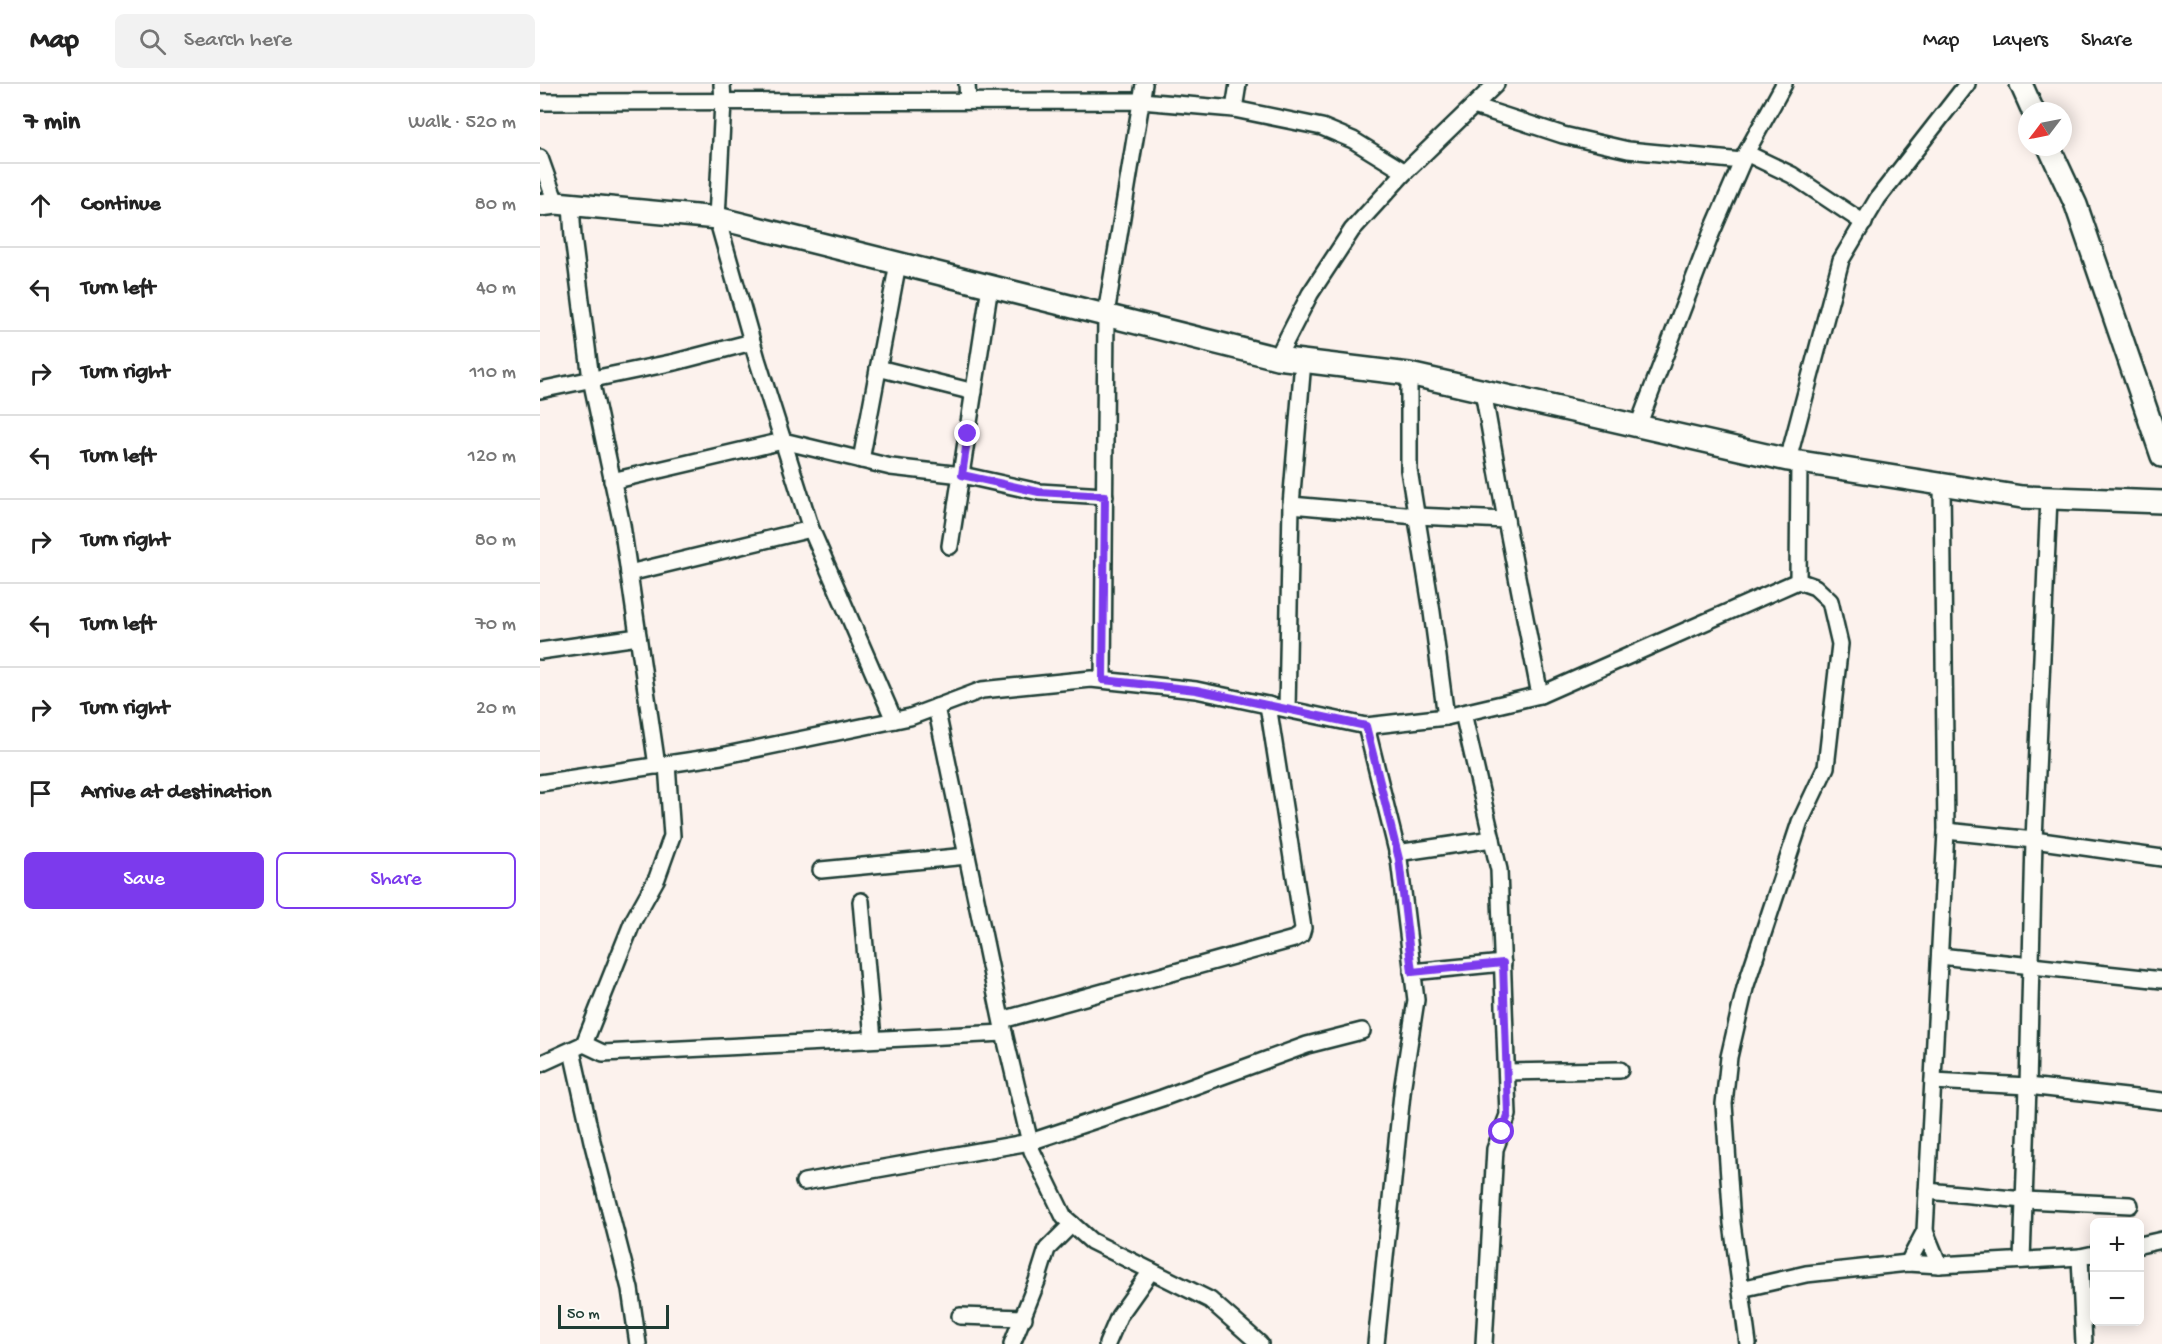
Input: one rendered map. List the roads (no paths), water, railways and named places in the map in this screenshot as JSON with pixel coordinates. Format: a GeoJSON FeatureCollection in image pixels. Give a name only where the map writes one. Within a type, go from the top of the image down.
{"type":"FeatureCollection","features":[{"type":"Feature","properties":{"kind":"street"},"geometry":{"type":"LineString","coordinates":[[722,84],[717,218],[752,342],[811,530],[894,720]]}},
{"type":"Feature","properties":{"kind":"street"},"geometry":{"type":"LineString","coordinates":[[968,84],[968,101]]}},
{"type":"Feature","properties":{"kind":"street"},"geometry":{"type":"LineString","coordinates":[[1103,680],[1106,314],[1144,84]]}},
{"type":"Feature","properties":{"kind":"street"},"geometry":{"type":"LineString","coordinates":[[1234,110],[1238,84]]}},
{"type":"Feature","properties":{"kind":"street"},"geometry":{"type":"LineString","coordinates":[[1277,358],[1310,294],[1352,230],[1405,172],[1496,84]]}},
{"type":"Feature","properties":{"kind":"street"},"geometry":{"type":"LineString","coordinates":[[1638,426],[1711,234],[1744,157],[1784,84]]}},
{"type":"Feature","properties":{"kind":"street"},"geometry":{"type":"LineString","coordinates":[[1798,581],[1793,461],[1841,260],[1878,198],[1967,84]]}},
{"type":"Feature","properties":{"kind":"street"},"geometry":{"type":"LineString","coordinates":[[2021,84],[2029,102]]}},
{"type":"Feature","properties":{"kind":"street"},"geometry":{"type":"LineString","coordinates":[[540,102],[1141,101],[1234,110],[1322,127],[1353,140],[1405,172]]}},
{"type":"Feature","properties":{"kind":"street"},"geometry":{"type":"LineString","coordinates":[[1474,106],[1563,135],[1628,150],[1744,157],[1814,188],[1864,223]]}},
{"type":"Feature","properties":{"kind":"street"},"geometry":{"type":"LineString","coordinates":[[2053,156],[2076,205],[2162,456]]}},
{"type":"Feature","properties":{"kind":"street"},"geometry":{"type":"LineString","coordinates":[[540,158],[556,204],[573,237],[591,379],[622,525],[638,637],[662,765],[672,836],[657,878],[633,921],[578,1047],[592,1141],[630,1289],[638,1344]]}},
{"type":"Feature","properties":{"kind":"street"},"geometry":{"type":"LineString","coordinates":[[556,204],[717,218],[1277,358],[1409,374],[1793,461],[2022,497],[2162,502]]}},
{"type":"Feature","properties":{"kind":"street"},"geometry":{"type":"LineString","coordinates":[[861,460],[898,263]]}},
{"type":"Feature","properties":{"kind":"street"},"geometry":{"type":"LineString","coordinates":[[950,546],[990,286]]}},
{"type":"Feature","properties":{"kind":"street"},"geometry":{"type":"LineString","coordinates":[[540,390],[675,362],[752,342]]}},
{"type":"Feature","properties":{"kind":"street"},"geometry":{"type":"LineString","coordinates":[[1287,709],[1291,506],[1303,361]]}},
{"type":"Feature","properties":{"kind":"street"},"geometry":{"type":"LineString","coordinates":[[878,368],[974,392]]}},
{"type":"Feature","properties":{"kind":"street"},"geometry":{"type":"LineString","coordinates":[[1409,374],[1409,470],[1446,717]]}},
{"type":"Feature","properties":{"kind":"street"},"geometry":{"type":"LineString","coordinates":[[1483,391],[1540,695]]}},
{"type":"Feature","properties":{"kind":"street"},"geometry":{"type":"LineString","coordinates":[[612,481],[783,441],[891,467],[962,475],[1039,492],[1105,496]]}},
{"type":"Feature","properties":{"kind":"street"},"geometry":{"type":"LineString","coordinates":[[1908,1263],[1925,1231],[1946,831],[1942,484]]}},
{"type":"Feature","properties":{"kind":"street"},"geometry":{"type":"LineString","coordinates":[[2022,1260],[2034,840],[2049,498]]}},
{"type":"Feature","properties":{"kind":"street"},"geometry":{"type":"LineString","coordinates":[[1291,506],[1416,516],[1506,520]]}},
{"type":"Feature","properties":{"kind":"street"},"geometry":{"type":"LineString","coordinates":[[629,573],[811,530]]}},
{"type":"Feature","properties":{"kind":"street"},"geometry":{"type":"LineString","coordinates":[[540,783],[721,756],[894,720],[982,690],[1091,679],[1196,690],[1366,726],[1446,717],[1540,695],[1798,581],[1815,587],[1830,601],[1840,644],[1826,767],[1796,833],[1745,988],[1729,1057],[1724,1104],[1732,1222],[1748,1344]]}},
{"type":"Feature","properties":{"kind":"street"},"geometry":{"type":"LineString","coordinates":[[540,651],[638,637]]}},
{"type":"Feature","properties":{"kind":"street"},"geometry":{"type":"LineString","coordinates":[[540,1064],[578,1047],[603,1053],[873,1039],[1003,1026],[1294,939],[1301,935],[1303,928],[1268,705]]}},
{"type":"Feature","properties":{"kind":"street"},"geometry":{"type":"LineString","coordinates":[[936,707],[1003,1026],[1032,1151],[1064,1217],[1091,1241],[1210,1300],[1260,1344]]}},
{"type":"Feature","properties":{"kind":"street"},"geometry":{"type":"LineString","coordinates":[[1463,713],[1500,870],[1507,1072],[1508,1115],[1495,1149],[1484,1344]]}},
{"type":"Feature","properties":{"kind":"street"},"geometry":{"type":"LineString","coordinates":[[1366,726],[1397,853],[1416,1000],[1403,1084],[1376,1344]]}},
{"type":"Feature","properties":{"kind":"street"},"geometry":{"type":"LineString","coordinates":[[1946,831],[2034,840],[2162,858]]}},
{"type":"Feature","properties":{"kind":"street"},"geometry":{"type":"LineString","coordinates":[[1397,853],[1492,839]]}},
{"type":"Feature","properties":{"kind":"street"},"geometry":{"type":"LineString","coordinates":[[821,870],[967,856]]}},
{"type":"Feature","properties":{"kind":"street"},"geometry":{"type":"LineString","coordinates":[[861,901],[873,1039]]}},
{"type":"Feature","properties":{"kind":"street"},"geometry":{"type":"LineString","coordinates":[[1940,956],[2162,980]]}},
{"type":"Feature","properties":{"kind":"street"},"geometry":{"type":"LineString","coordinates":[[1412,972],[1503,963]]}},
{"type":"Feature","properties":{"kind":"street"},"geometry":{"type":"LineString","coordinates":[[804,1182],[1030,1142],[1307,1045],[1362,1031]]}},
{"type":"Feature","properties":{"kind":"street"},"geometry":{"type":"LineString","coordinates":[[1507,1072],[1620,1070]]}},
{"type":"Feature","properties":{"kind":"street"},"geometry":{"type":"LineString","coordinates":[[1933,1081],[2028,1086],[2162,1101]]}},
{"type":"Feature","properties":{"kind":"street"},"geometry":{"type":"LineString","coordinates":[[1927,1191],[2024,1200],[2130,1205]]}},
{"type":"Feature","properties":{"kind":"street"},"geometry":{"type":"LineString","coordinates":[[1012,1344],[1024,1318],[1047,1249],[1072,1224]]}},
{"type":"Feature","properties":{"kind":"street"},"geometry":{"type":"LineString","coordinates":[[1925,1231],[1940,1265]]}},
{"type":"Feature","properties":{"kind":"street"},"geometry":{"type":"LineString","coordinates":[[2144,1244],[2162,1240]]}},
{"type":"Feature","properties":{"kind":"street"},"geometry":{"type":"LineString","coordinates":[[1741,1289],[1806,1274],[1908,1263],[1940,1265],[2087,1256],[2084,1344]]}},
{"type":"Feature","properties":{"kind":"street"},"geometry":{"type":"LineString","coordinates":[[1107,1344],[1119,1316],[1151,1271]]}},
{"type":"Feature","properties":{"kind":"street"},"geometry":{"type":"LineString","coordinates":[[960,1316],[1024,1318]]}}]}
